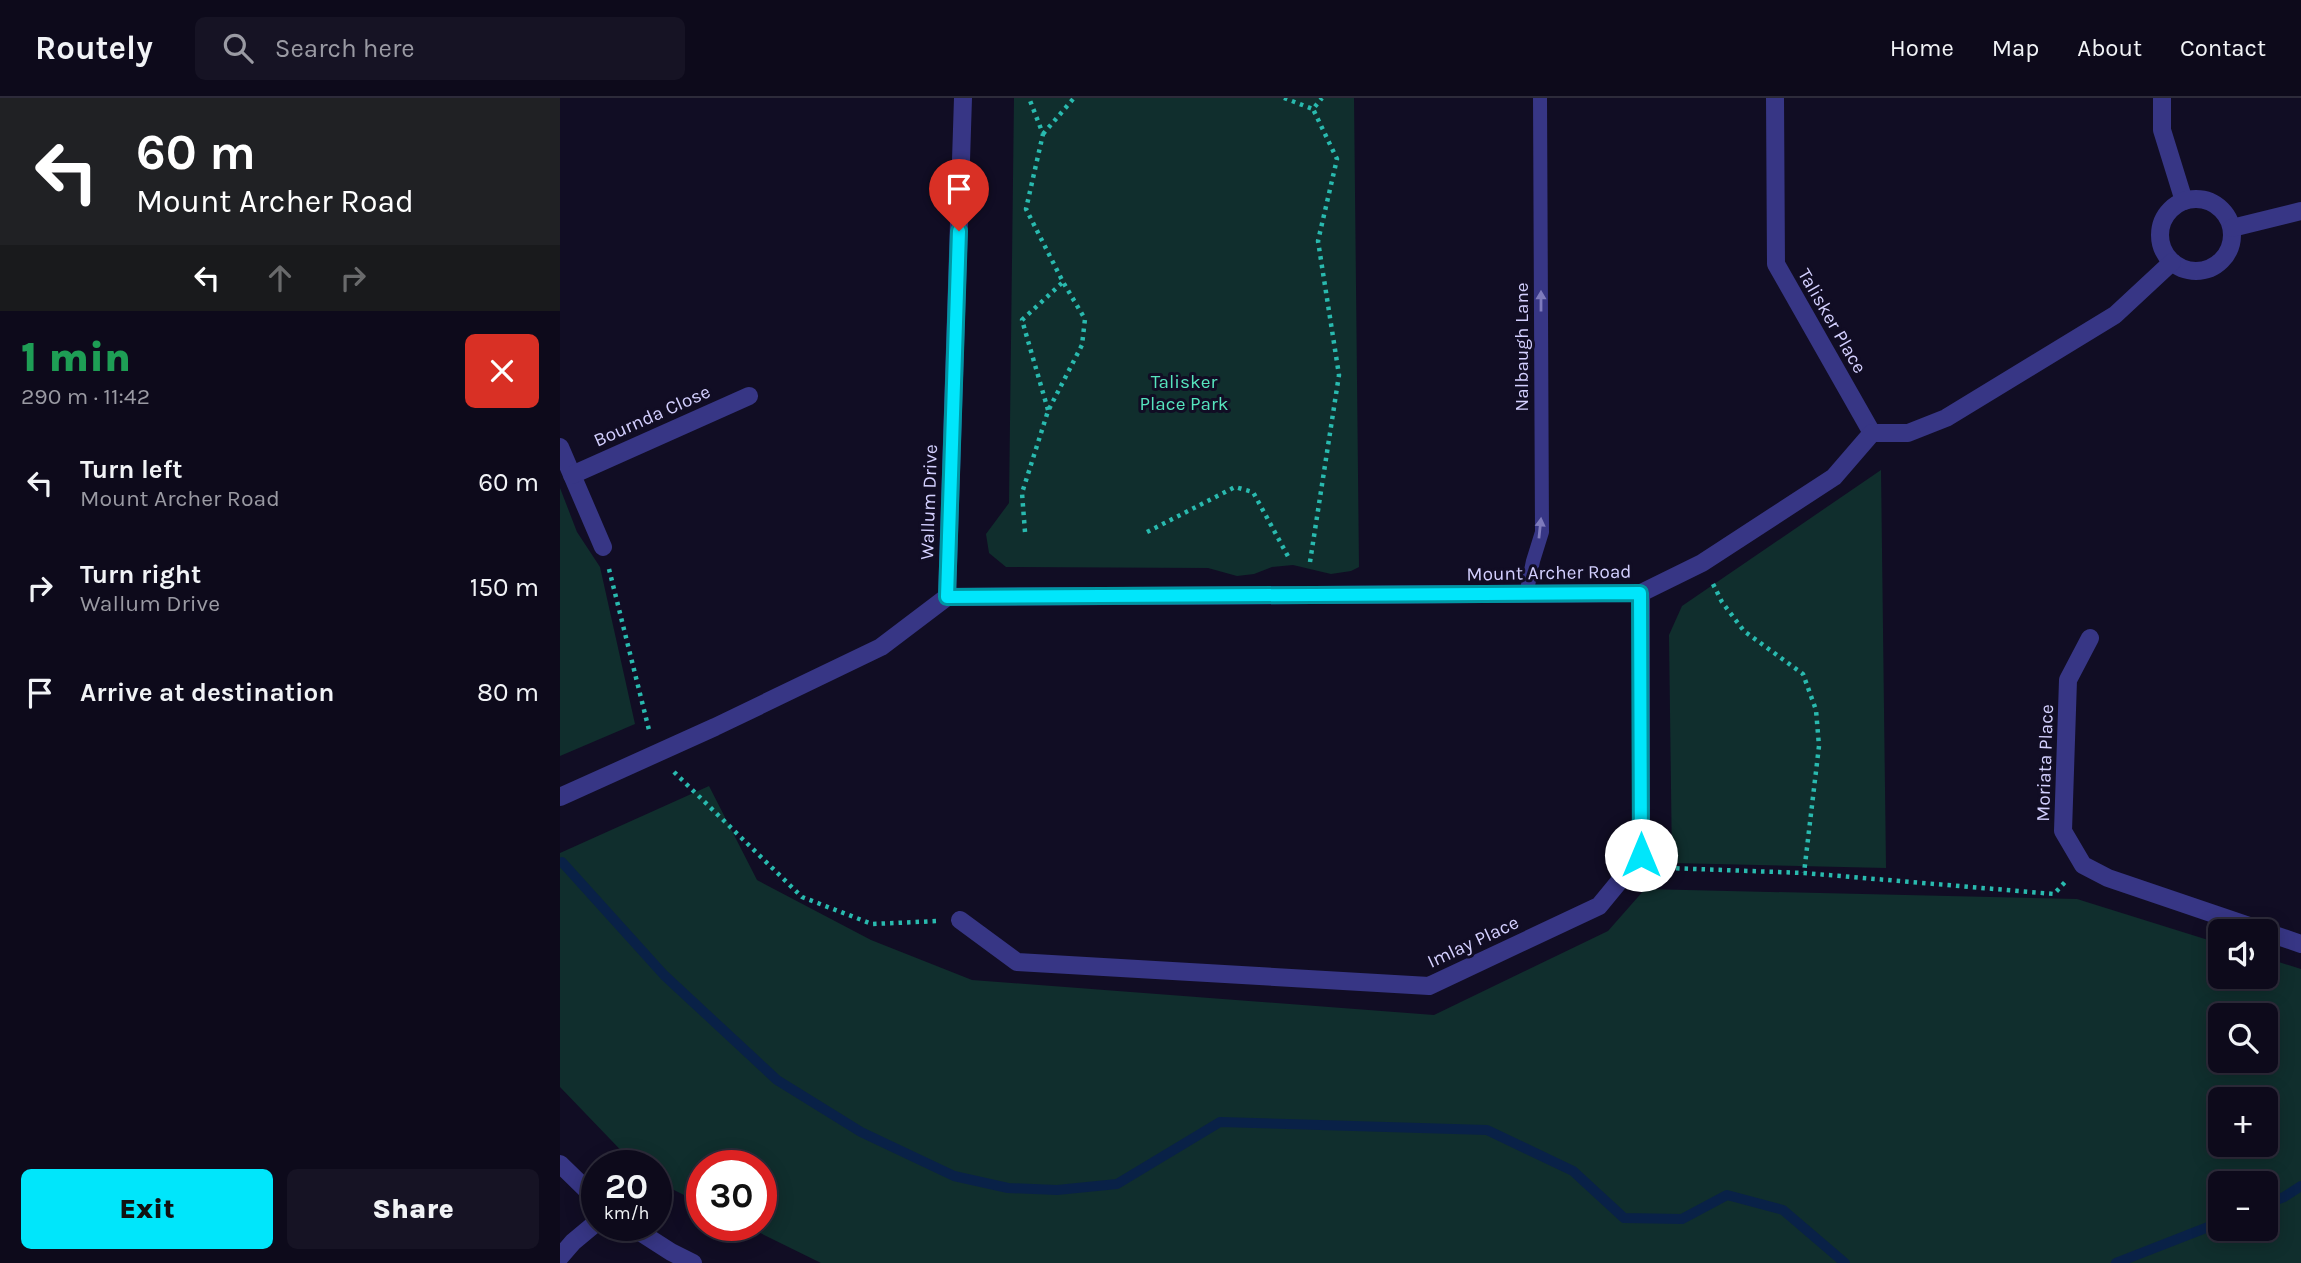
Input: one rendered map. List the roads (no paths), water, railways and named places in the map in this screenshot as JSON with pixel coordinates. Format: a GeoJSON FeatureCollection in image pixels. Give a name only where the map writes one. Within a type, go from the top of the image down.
{"type":"FeatureCollection","features":[{"type":"Feature","properties":{"kind":"street","name":"Wallum Drive"},"geometry":{"type":"LineString","coordinates":[[947,597],[963,98]]}},
{"type":"Feature","properties":{"kind":"street","name":"Talisker Place"},"geometry":{"type":"LineString","coordinates":[[1775,98],[1776,264],[1872,433]]}},
{"type":"Feature","properties":{"kind":"street"},"geometry":{"type":"LineString","coordinates":[[2162,98],[2162,130],[2184,201]]}},
{"type":"Feature","properties":{"kind":"street"},"geometry":{"type":"LineString","coordinates":[[2201,198],[2213,202],[2229,218],[2232,243],[2227,255],[2208,269],[2184,269],[2172,262],[2161,244],[2160,232],[2168,211],[2184,201],[2201,198]]}},
{"type":"Feature","properties":{"kind":"street"},"geometry":{"type":"LineString","coordinates":[[2232,228],[2301,211]]}},
{"type":"Feature","properties":{"kind":"street"},"geometry":{"type":"LineString","coordinates":[[1872,433],[1908,433],[1946,418],[2115,315],[2172,262]]}},
{"type":"Feature","properties":{"kind":"street","name":"Bournda Close"},"geometry":{"type":"LineString","coordinates":[[572,475],[749,396]]}},
{"type":"Feature","properties":{"kind":"street","name":"Mount Archer Road"},"geometry":{"type":"LineString","coordinates":[[947,597],[1640,593],[1702,563],[1835,477],[1872,433]]}},
{"type":"Feature","properties":{"kind":"street"},"geometry":{"type":"LineString","coordinates":[[560,447],[603,547]]}},
{"type":"Feature","properties":{"kind":"street","name":"Imlay Place"},"geometry":{"type":"LineString","coordinates":[[960,920],[1017,962],[1429,986],[1599,906],[1641,855],[1640,593]]}},
{"type":"Feature","properties":{"kind":"street"},"geometry":{"type":"LineString","coordinates":[[560,797],[715,727],[881,647],[947,597]]}},
{"type":"Feature","properties":{"kind":"street","name":"Moriata Place"},"geometry":{"type":"LineString","coordinates":[[2090,638],[2068,680],[2063,831],[2083,865],[2108,878],[2229,919]]}},
{"type":"Feature","properties":{"kind":"street"},"geometry":{"type":"LineString","coordinates":[[2278,936],[2301,944]]}},
{"type":"Feature","properties":{"kind":"street"},"geometry":{"type":"LineString","coordinates":[[560,1164],[581,1184]]}},
{"type":"Feature","properties":{"kind":"street"},"geometry":{"type":"LineString","coordinates":[[560,1257],[581,1235]]}},
{"type":"Feature","properties":{"kind":"street"},"geometry":{"type":"LineString","coordinates":[[654,1241],[693,1263]]}},
{"type":"Feature","properties":{"kind":"lane","name":"Nalbaugh Lane"},"geometry":{"type":"LineString","coordinates":[[1526,594],[1542,532],[1540,98]]}},
{"type":"Feature","properties":{"kind":"waterway"},"geometry":{"type":"LineString","coordinates":[[562,862],[664,975],[777,1080],[861,1132],[954,1176],[1008,1188],[1057,1190],[1117,1184],[1220,1122],[1487,1130],[1573,1171],[1624,1218],[1682,1219],[1727,1195],[1783,1210],[1845,1263]]}},
{"type":"Feature","properties":{"kind":"waterway"},"geometry":{"type":"LineString","coordinates":[[2278,1199],[2301,1186]]}},
{"type":"Feature","properties":{"kind":"waterway"},"geometry":{"type":"LineString","coordinates":[[2116,1263],[2208,1227]]}},
{"type":"Feature","properties":{"kind":"park label","name":"Talisker Place Park"},"geometry":{"type":"Point","coordinates":[1184,393]}}]}
